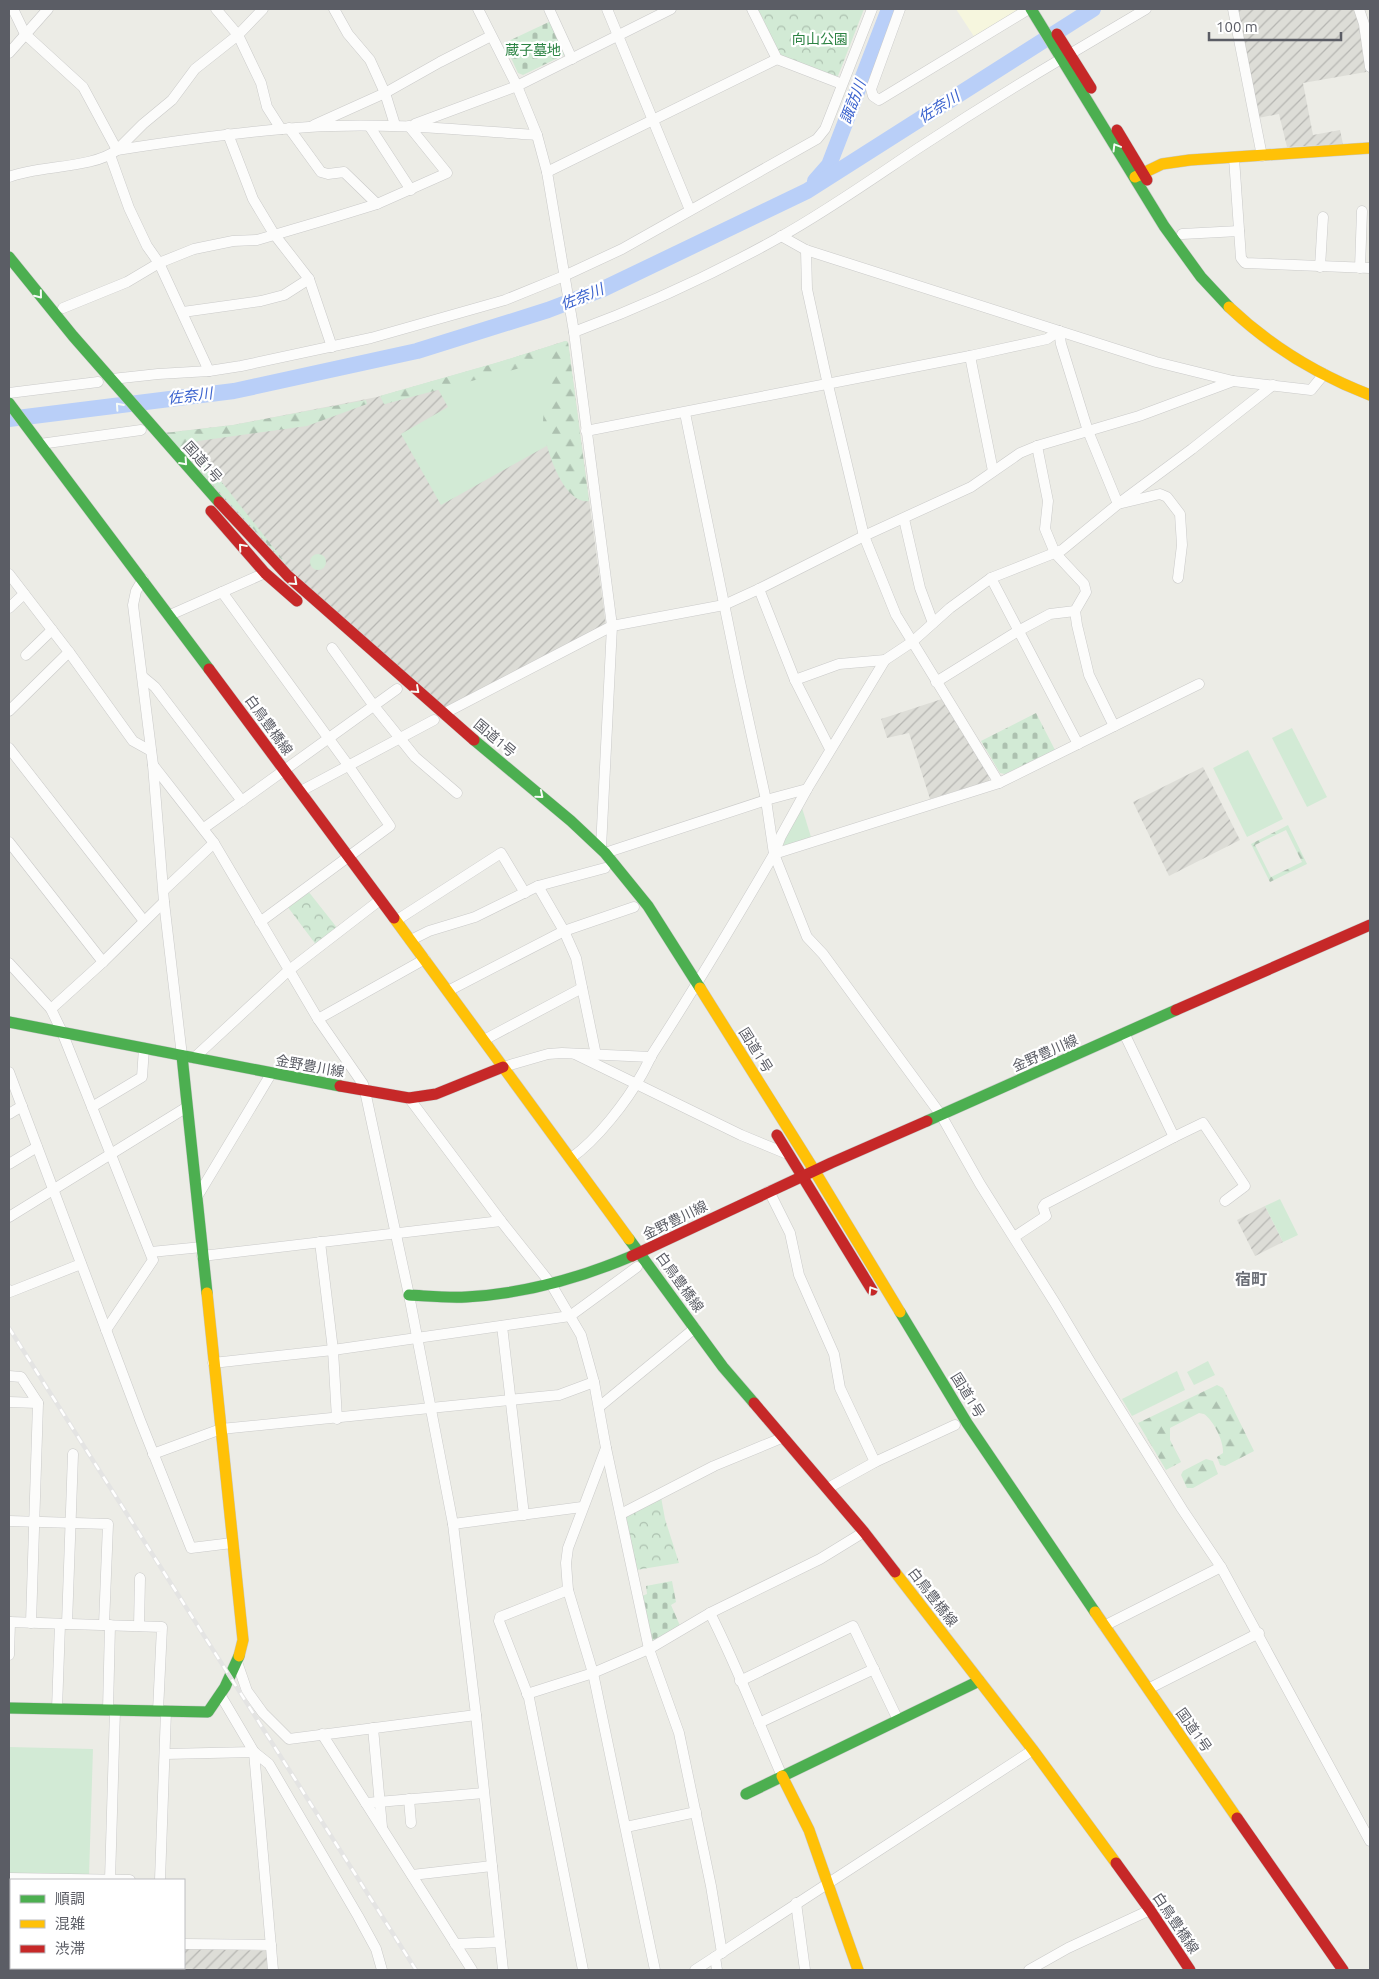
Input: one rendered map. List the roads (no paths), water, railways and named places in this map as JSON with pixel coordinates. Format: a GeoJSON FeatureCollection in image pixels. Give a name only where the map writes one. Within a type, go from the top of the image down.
{"type":"FeatureCollection","features":[{"type":"Feature","properties":{"kind":"main road"},"geometry":{"type":"LineString","coordinates":[[1036,11],[1138,175],[1185,256],[1202,278],[1263,336],[1324,374],[1354,390],[1370,395]]}},
{"type":"Feature","properties":{"kind":"main road"},"geometry":{"type":"LineString","coordinates":[[1138,175],[1162,164],[1190,160],[1370,148]]}},
{"type":"Feature","properties":{"kind":"main road"},"geometry":{"type":"LineString","coordinates":[[1138,175],[1205,267],[1235,299],[1267,328],[1315,359],[1341,374],[1370,386]]}},
{"type":"Feature","properties":{"kind":"main road","name":"国道1号"},"geometry":{"type":"LineString","coordinates":[[9,257],[73,336],[112,379],[180,475]]}},
{"type":"Feature","properties":{"kind":"main road","name":"国道1号"},"geometry":{"type":"LineString","coordinates":[[9,274],[98,382],[146,428],[288,576],[434,716],[521,794]]}},
{"type":"Feature","properties":{"kind":"main road","name":"白鳥豊橋線"},"geometry":{"type":"LineString","coordinates":[[9,403],[170,614],[347,856],[397,920],[503,1067]]}},
{"type":"Feature","properties":{"kind":"main road","name":"国道1号"},"geometry":{"type":"LineString","coordinates":[[206,505],[265,573],[309,612]]}},
{"type":"Feature","properties":{"kind":"main road","name":"国道1号"},"geometry":{"type":"LineString","coordinates":[[434,716],[572,821],[603,851],[648,906],[748,1086]]}},
{"type":"Feature","properties":{"kind":"main road","name":"国道1号"},"geometry":{"type":"LineString","coordinates":[[572,838],[605,868],[694,988],[814,1170],[967,1423],[1104,1626],[1342,1970]]}},
{"type":"Feature","properties":{"kind":"main road","name":"金野豊川線"},"geometry":{"type":"LineString","coordinates":[[9,1022],[271,1074],[408,1098],[436,1094],[503,1067],[640,1253],[814,1170],[941,1116],[1370,925]]}},
{"type":"Feature","properties":{"kind":"main road"},"geometry":{"type":"LineString","coordinates":[[9,1708],[208,1712],[221,1696],[237,1662],[243,1640],[182,1056]]}},
{"type":"Feature","properties":{"kind":"main road"},"geometry":{"type":"LineString","coordinates":[[773,1129],[878,1301]]}},
{"type":"Feature","properties":{"kind":"main road"},"geometry":{"type":"LineString","coordinates":[[409,1295],[483,1297],[552,1284],[640,1253]]}},
{"type":"Feature","properties":{"kind":"main road","name":"白鳥豊橋線"},"geometry":{"type":"LineString","coordinates":[[640,1253],[723,1367],[864,1532],[1033,1750],[1150,1910],[1190,1970]]}},
{"type":"Feature","properties":{"kind":"main road","name":"国道1号"},"geometry":{"type":"LineString","coordinates":[[952,1421],[1268,1878],[1311,1945]]}},
{"type":"Feature","properties":{"kind":"main road"},"geometry":{"type":"LineString","coordinates":[[746,1794],[979,1681]]}},
{"type":"Feature","properties":{"kind":"main road"},"geometry":{"type":"LineString","coordinates":[[782,1776],[809,1830],[858,1970]]}},
{"type":"Feature","properties":{"kind":"street"},"geometry":{"type":"LineString","coordinates":[[9,53],[48,9]]}},
{"type":"Feature","properties":{"kind":"street"},"geometry":{"type":"LineString","coordinates":[[216,9],[238,35],[262,83],[267,107],[285,129],[321,172],[328,174],[344,172],[377,204]]}},
{"type":"Feature","properties":{"kind":"street"},"geometry":{"type":"LineString","coordinates":[[114,153],[143,124],[172,100],[195,69],[238,35],[263,9]]}},
{"type":"Feature","properties":{"kind":"street"},"geometry":{"type":"LineString","coordinates":[[334,9],[348,34],[370,60],[386,93],[394,126]]}},
{"type":"Feature","properties":{"kind":"street"},"geometry":{"type":"LineString","coordinates":[[478,9],[516,86],[537,136],[547,172],[573,330],[612,626],[603,851],[807,789]]}},
{"type":"Feature","properties":{"kind":"street"},"geometry":{"type":"LineString","coordinates":[[549,9],[572,59]]}},
{"type":"Feature","properties":{"kind":"street"},"geometry":{"type":"LineString","coordinates":[[607,9],[690,210]]}},
{"type":"Feature","properties":{"kind":"street"},"geometry":{"type":"LineString","coordinates":[[409,126],[516,86],[671,9]]}},
{"type":"Feature","properties":{"kind":"street"},"geometry":{"type":"LineString","coordinates":[[752,9],[777,60],[842,84]]}},
{"type":"Feature","properties":{"kind":"street"},"geometry":{"type":"LineString","coordinates":[[112,379],[209,371],[242,366],[371,338],[506,300],[565,279],[817,139],[825,129],[872,9]]}},
{"type":"Feature","properties":{"kind":"street"},"geometry":{"type":"LineString","coordinates":[[900,9],[871,89],[873,96],[879,100],[1036,11]]}},
{"type":"Feature","properties":{"kind":"street"},"geometry":{"type":"LineString","coordinates":[[573,330],[618,316],[781,236],[846,197],[1064,54],[1146,9]]}},
{"type":"Feature","properties":{"kind":"street"},"geometry":{"type":"LineString","coordinates":[[1233,9],[1262,156]]}},
{"type":"Feature","properties":{"kind":"street"},"geometry":{"type":"LineString","coordinates":[[1359,9],[1367,23],[1370,67]]}},
{"type":"Feature","properties":{"kind":"street"},"geometry":{"type":"LineString","coordinates":[[12,11],[25,34],[83,87],[114,153],[129,208],[148,246],[159,263],[209,371]]}},
{"type":"Feature","properties":{"kind":"street"},"geometry":{"type":"LineString","coordinates":[[311,126],[386,93],[491,36]]}},
{"type":"Feature","properties":{"kind":"street"},"geometry":{"type":"LineString","coordinates":[[547,172],[777,60]]}},
{"type":"Feature","properties":{"kind":"street"},"geometry":{"type":"LineString","coordinates":[[9,177],[35,170],[77,164],[114,153],[228,134],[311,126],[409,126],[537,136]]}},
{"type":"Feature","properties":{"kind":"street"},"geometry":{"type":"LineString","coordinates":[[63,308],[127,282],[159,263],[194,249],[233,241],[257,240],[377,204],[447,173],[409,126]]}},
{"type":"Feature","properties":{"kind":"street"},"geometry":{"type":"LineString","coordinates":[[370,127],[411,190]]}},
{"type":"Feature","properties":{"kind":"street"},"geometry":{"type":"LineString","coordinates":[[228,134],[253,199],[274,234],[310,279],[332,346]]}},
{"type":"Feature","properties":{"kind":"street"},"geometry":{"type":"LineString","coordinates":[[1234,158],[1241,258],[1245,263],[1365,268],[1362,211]]}},
{"type":"Feature","properties":{"kind":"street"},"geometry":{"type":"LineString","coordinates":[[1320,267],[1322,217]]}},
{"type":"Feature","properties":{"kind":"street"},"geometry":{"type":"LineString","coordinates":[[1182,234],[1239,231]]}},
{"type":"Feature","properties":{"kind":"street"},"geometry":{"type":"LineString","coordinates":[[781,236],[806,250],[1156,362],[1233,381],[1311,390],[1324,374]]}},
{"type":"Feature","properties":{"kind":"street"},"geometry":{"type":"LineString","coordinates":[[806,250],[807,289],[864,536],[896,615],[999,782]]}},
{"type":"Feature","properties":{"kind":"street"},"geometry":{"type":"LineString","coordinates":[[183,312],[261,301],[284,295],[310,279]]}},
{"type":"Feature","properties":{"kind":"street"},"geometry":{"type":"LineString","coordinates":[[586,431],[970,356],[1047,339],[1059,331]]}},
{"type":"Feature","properties":{"kind":"street"},"geometry":{"type":"LineString","coordinates":[[1059,331],[1061,344],[1088,431],[1118,504]]}},
{"type":"Feature","properties":{"kind":"street"},"geometry":{"type":"LineString","coordinates":[[970,356],[993,471]]}},
{"type":"Feature","properties":{"kind":"street"},"geometry":{"type":"LineString","coordinates":[[301,791],[399,738],[434,716],[612,626],[724,605],[864,536],[971,487],[1020,453],[1037,446],[1139,416],[1233,381]]}},
{"type":"Feature","properties":{"kind":"street"},"geometry":{"type":"LineString","coordinates":[[9,394],[98,382]]}},
{"type":"Feature","properties":{"kind":"street"},"geometry":{"type":"LineString","coordinates":[[571,1158],[586,1148],[636,1083],[774,854],[781,836],[830,749],[886,660],[912,642],[950,608],[991,578],[1062,550],[1118,504],[1273,385]]}},
{"type":"Feature","properties":{"kind":"street"},"geometry":{"type":"LineString","coordinates":[[685,413],[766,800],[774,854],[807,937],[822,954],[941,1116],[980,1184],[1221,1568],[1259,1634],[1370,1841]]}},
{"type":"Feature","properties":{"kind":"street"},"geometry":{"type":"LineString","coordinates":[[40,444],[146,428]]}},
{"type":"Feature","properties":{"kind":"street"},"geometry":{"type":"LineString","coordinates":[[1037,446],[1048,502],[1045,529],[1055,553],[1084,584],[1086,592],[1075,611],[1077,625],[1089,675],[1114,726]]}},
{"type":"Feature","properties":{"kind":"street"},"geometry":{"type":"LineString","coordinates":[[1118,504],[1160,494],[1167,497],[1180,514],[1182,545],[1178,578]]}},
{"type":"Feature","properties":{"kind":"street"},"geometry":{"type":"LineString","coordinates":[[904,519],[920,588],[933,623]]}},
{"type":"Feature","properties":{"kind":"street"},"geometry":{"type":"LineString","coordinates":[[170,614],[265,573]]}},
{"type":"Feature","properties":{"kind":"street"},"geometry":{"type":"LineString","coordinates":[[9,574],[69,652],[133,741],[150,751]]}},
{"type":"Feature","properties":{"kind":"street"},"geometry":{"type":"LineString","coordinates":[[143,578],[136,591],[133,605],[153,765],[164,902],[182,1056]]}},
{"type":"Feature","properties":{"kind":"street"},"geometry":{"type":"LineString","coordinates":[[991,578],[1078,744]]}},
{"type":"Feature","properties":{"kind":"street"},"geometry":{"type":"LineString","coordinates":[[759,589],[795,680],[830,749]]}},
{"type":"Feature","properties":{"kind":"street"},"geometry":{"type":"LineString","coordinates":[[222,592],[390,826],[260,922]]}},
{"type":"Feature","properties":{"kind":"street"},"geometry":{"type":"LineString","coordinates":[[9,608],[24,594]]}},
{"type":"Feature","properties":{"kind":"street"},"geometry":{"type":"LineString","coordinates":[[936,682],[1018,630],[1050,614],[1075,611]]}},
{"type":"Feature","properties":{"kind":"street"},"geometry":{"type":"LineString","coordinates":[[26,655],[52,630]]}},
{"type":"Feature","properties":{"kind":"street"},"geometry":{"type":"LineString","coordinates":[[332,648],[399,738],[415,756],[457,793]]}},
{"type":"Feature","properties":{"kind":"street"},"geometry":{"type":"LineString","coordinates":[[9,711],[69,652]]}},
{"type":"Feature","properties":{"kind":"street"},"geometry":{"type":"LineString","coordinates":[[795,680],[839,664],[886,660]]}},
{"type":"Feature","properties":{"kind":"street"},"geometry":{"type":"LineString","coordinates":[[142,677],[155,687],[242,801]]}},
{"type":"Feature","properties":{"kind":"street"},"geometry":{"type":"LineString","coordinates":[[774,854],[999,782],[1199,684]]}},
{"type":"Feature","properties":{"kind":"street"},"geometry":{"type":"LineString","coordinates":[[204,828],[397,689]]}},
{"type":"Feature","properties":{"kind":"street"},"geometry":{"type":"LineString","coordinates":[[9,748],[144,922]]}},
{"type":"Feature","properties":{"kind":"street"},"geometry":{"type":"LineString","coordinates":[[153,765],[214,843],[288,971],[318,1019],[363,1084],[409,1295],[453,1524],[476,1715],[503,1970]]}},
{"type":"Feature","properties":{"kind":"street"},"geometry":{"type":"LineString","coordinates":[[9,842],[103,962]]}},
{"type":"Feature","properties":{"kind":"street"},"geometry":{"type":"LineString","coordinates":[[164,890],[214,843]]}},
{"type":"Feature","properties":{"kind":"street"},"geometry":{"type":"LineString","coordinates":[[397,920],[501,853],[525,893]]}},
{"type":"Feature","properties":{"kind":"street"},"geometry":{"type":"LineString","coordinates":[[411,940],[430,931],[475,917],[538,886],[605,868]]}},
{"type":"Feature","properties":{"kind":"street"},"geometry":{"type":"LineString","coordinates":[[538,886],[564,931],[576,958],[596,1055]]}},
{"type":"Feature","properties":{"kind":"street"},"geometry":{"type":"LineString","coordinates":[[194,1058],[288,971],[380,900]]}},
{"type":"Feature","properties":{"kind":"street"},"geometry":{"type":"LineString","coordinates":[[51,1009],[103,962],[164,902]]}},
{"type":"Feature","properties":{"kind":"street"},"geometry":{"type":"LineString","coordinates":[[448,991],[564,931],[634,907]]}},
{"type":"Feature","properties":{"kind":"street"},"geometry":{"type":"LineString","coordinates":[[318,1019],[424,959]]}},
{"type":"Feature","properties":{"kind":"street"},"geometry":{"type":"LineString","coordinates":[[9,963],[51,1009],[62,1032],[153,1260],[106,1330]]}},
{"type":"Feature","properties":{"kind":"street"},"geometry":{"type":"LineString","coordinates":[[484,1040],[582,988]]}},
{"type":"Feature","properties":{"kind":"street"},"geometry":{"type":"LineString","coordinates":[[1124,1033],[1174,1137]]}},
{"type":"Feature","properties":{"kind":"street"},"geometry":{"type":"LineString","coordinates":[[92,1107],[142,1077],[144,1048]]}},
{"type":"Feature","properties":{"kind":"street"},"geometry":{"type":"LineString","coordinates":[[503,1067],[548,1054],[651,1056]]}},
{"type":"Feature","properties":{"kind":"street"},"geometry":{"type":"LineString","coordinates":[[575,1054],[741,1135],[789,1154]]}},
{"type":"Feature","properties":{"kind":"street"},"geometry":{"type":"LineString","coordinates":[[9,1072],[153,1454],[191,1548],[232,1543]]}},
{"type":"Feature","properties":{"kind":"street"},"geometry":{"type":"LineString","coordinates":[[197,1197],[271,1074]]}},
{"type":"Feature","properties":{"kind":"street"},"geometry":{"type":"LineString","coordinates":[[408,1098],[501,1221],[552,1284],[584,1342],[649,1649],[679,1733],[696,1812],[711,1886],[719,1955],[717,1970]]}},
{"type":"Feature","properties":{"kind":"street"},"geometry":{"type":"LineString","coordinates":[[9,1114],[22,1106]]}},
{"type":"Feature","properties":{"kind":"street"},"geometry":{"type":"LineString","coordinates":[[9,1216],[187,1107]]}},
{"type":"Feature","properties":{"kind":"street"},"geometry":{"type":"LineString","coordinates":[[1014,1237],[1046,1216],[1043,1207],[1045,1204],[1203,1123],[1244,1186],[1224,1201]]}},
{"type":"Feature","properties":{"kind":"street"},"geometry":{"type":"LineString","coordinates":[[9,1164],[37,1147]]}},
{"type":"Feature","properties":{"kind":"street"},"geometry":{"type":"LineString","coordinates":[[769,1192],[790,1233],[798,1275],[834,1354],[840,1388],[875,1462]]}},
{"type":"Feature","properties":{"kind":"street"},"geometry":{"type":"LineString","coordinates":[[150,1252],[202,1251],[320,1242],[501,1221]]}},
{"type":"Feature","properties":{"kind":"street"},"geometry":{"type":"LineString","coordinates":[[320,1242],[333,1350],[338,1419]]}},
{"type":"Feature","properties":{"kind":"street"},"geometry":{"type":"LineString","coordinates":[[9,1290],[10,1292],[81,1264]]}},
{"type":"Feature","properties":{"kind":"street"},"geometry":{"type":"LineString","coordinates":[[213,1363],[333,1350],[570,1316],[637,1268]]}},
{"type":"Feature","properties":{"kind":"street"},"geometry":{"type":"LineString","coordinates":[[502,1326],[524,1515]]}},
{"type":"Feature","properties":{"kind":"street"},"geometry":{"type":"LineString","coordinates":[[599,1407],[695,1328]]}},
{"type":"Feature","properties":{"kind":"street"},"geometry":{"type":"LineString","coordinates":[[9,1376],[21,1376],[38,1403],[31,1623]]}},
{"type":"Feature","properties":{"kind":"street"},"geometry":{"type":"LineString","coordinates":[[153,1454],[221,1429],[338,1419],[559,1395],[594,1382]]}},
{"type":"Feature","properties":{"kind":"street"},"geometry":{"type":"LineString","coordinates":[[9,1402],[38,1403]]}},
{"type":"Feature","properties":{"kind":"street"},"geometry":{"type":"LineString","coordinates":[[828,1488],[952,1421]]}},
{"type":"Feature","properties":{"kind":"street"},"geometry":{"type":"LineString","coordinates":[[621,1514],[714,1466],[784,1437]]}},
{"type":"Feature","properties":{"kind":"street"},"geometry":{"type":"LineString","coordinates":[[606,1448],[568,1548],[566,1563],[568,1590],[593,1673],[654,1970]]}},
{"type":"Feature","properties":{"kind":"street"},"geometry":{"type":"LineString","coordinates":[[57,1709],[64,1624],[73,1454]]}},
{"type":"Feature","properties":{"kind":"street"},"geometry":{"type":"LineString","coordinates":[[453,1524],[582,1507]]}},
{"type":"Feature","properties":{"kind":"street"},"geometry":{"type":"LineString","coordinates":[[9,1521],[108,1524],[107,1625],[112,1710],[110,1879]]}},
{"type":"Feature","properties":{"kind":"street"},"geometry":{"type":"LineString","coordinates":[[527,1694],[593,1673],[649,1649],[710,1613],[820,1559],[864,1532]]}},
{"type":"Feature","properties":{"kind":"street"},"geometry":{"type":"LineString","coordinates":[[1104,1626],[1221,1568]]}},
{"type":"Feature","properties":{"kind":"street"},"geometry":{"type":"LineString","coordinates":[[139,1626],[140,1578]]}},
{"type":"Feature","properties":{"kind":"street"},"geometry":{"type":"LineString","coordinates":[[568,1590],[500,1618],[499,1621],[527,1694],[583,1970]]}},
{"type":"Feature","properties":{"kind":"street"},"geometry":{"type":"LineString","coordinates":[[710,1613],[728,1648],[740,1681],[782,1776]]}},
{"type":"Feature","properties":{"kind":"street"},"geometry":{"type":"LineString","coordinates":[[9,1654],[9,1622],[162,1627],[162,1711],[165,1754],[160,1879]]}},
{"type":"Feature","properties":{"kind":"street"},"geometry":{"type":"LineString","coordinates":[[740,1681],[853,1626],[898,1720]]}},
{"type":"Feature","properties":{"kind":"street"},"geometry":{"type":"LineString","coordinates":[[1148,1689],[1259,1634]]}},
{"type":"Feature","properties":{"kind":"street"},"geometry":{"type":"LineString","coordinates":[[237,1662],[247,1691],[263,1713],[289,1739],[476,1715]]}},
{"type":"Feature","properties":{"kind":"street"},"geometry":{"type":"LineString","coordinates":[[759,1723],[874,1669]]}},
{"type":"Feature","properties":{"kind":"street"},"geometry":{"type":"LineString","coordinates":[[221,1696],[254,1752],[270,1764],[372,1941],[382,1970]]}},
{"type":"Feature","properties":{"kind":"street"},"geometry":{"type":"LineString","coordinates":[[373,1728],[383,1829]]}},
{"type":"Feature","properties":{"kind":"street"},"geometry":{"type":"LineString","coordinates":[[322,1734],[472,1970]]}},
{"type":"Feature","properties":{"kind":"street"},"geometry":{"type":"LineString","coordinates":[[695,1970],[827,1882],[1033,1750]]}},
{"type":"Feature","properties":{"kind":"street"},"geometry":{"type":"LineString","coordinates":[[165,1754],[254,1752]]}},
{"type":"Feature","properties":{"kind":"street"},"geometry":{"type":"LineString","coordinates":[[254,1752],[273,1970]]}},
{"type":"Feature","properties":{"kind":"street"},"geometry":{"type":"LineString","coordinates":[[366,1803],[484,1792]]}},
{"type":"Feature","properties":{"kind":"street"},"geometry":{"type":"LineString","coordinates":[[409,1799],[411,1823]]}},
{"type":"Feature","properties":{"kind":"street"},"geometry":{"type":"LineString","coordinates":[[626,1827],[696,1812]]}},
{"type":"Feature","properties":{"kind":"street"},"geometry":{"type":"LineString","coordinates":[[412,1875],[492,1866]]}},
{"type":"Feature","properties":{"kind":"street"},"geometry":{"type":"LineString","coordinates":[[9,1878],[60,1879]]}},
{"type":"Feature","properties":{"kind":"street"},"geometry":{"type":"LineString","coordinates":[[796,1903],[805,1970]]}},
{"type":"Feature","properties":{"kind":"street"},"geometry":{"type":"LineString","coordinates":[[1029,1970],[1068,1948],[1150,1910]]}},
{"type":"Feature","properties":{"kind":"street"},"geometry":{"type":"LineString","coordinates":[[455,1944],[500,1942]]}},
{"type":"Feature","properties":{"kind":"street"},"geometry":{"type":"LineString","coordinates":[[185,1944],[271,1945]]}},
{"type":"Feature","properties":{"kind":"waterway","name":"諏訪川"},"geometry":{"type":"LineString","coordinates":[[815,181],[829,165],[889,9]]}},
{"type":"Feature","properties":{"kind":"waterway","name":"佐奈川"},"geometry":{"type":"LineString","coordinates":[[9,419],[234,391],[417,351],[548,310],[603,289],[807,191],[1093,9]]}},
{"type":"Feature","properties":{"kind":"railway"},"geometry":{"type":"LineString","coordinates":[[9,1328],[416,1970]]}},
{"type":"Feature","properties":{"kind":"district","name":"宿町"},"geometry":{"type":"Point","coordinates":[1251,1279]}},
{"type":"Feature","properties":{"kind":"park label","name":"向山公園"},"geometry":{"type":"Point","coordinates":[820,39]}},
{"type":"Feature","properties":{"kind":"park label","name":"蔵子墓地"},"geometry":{"type":"Point","coordinates":[533,50]}}]}
